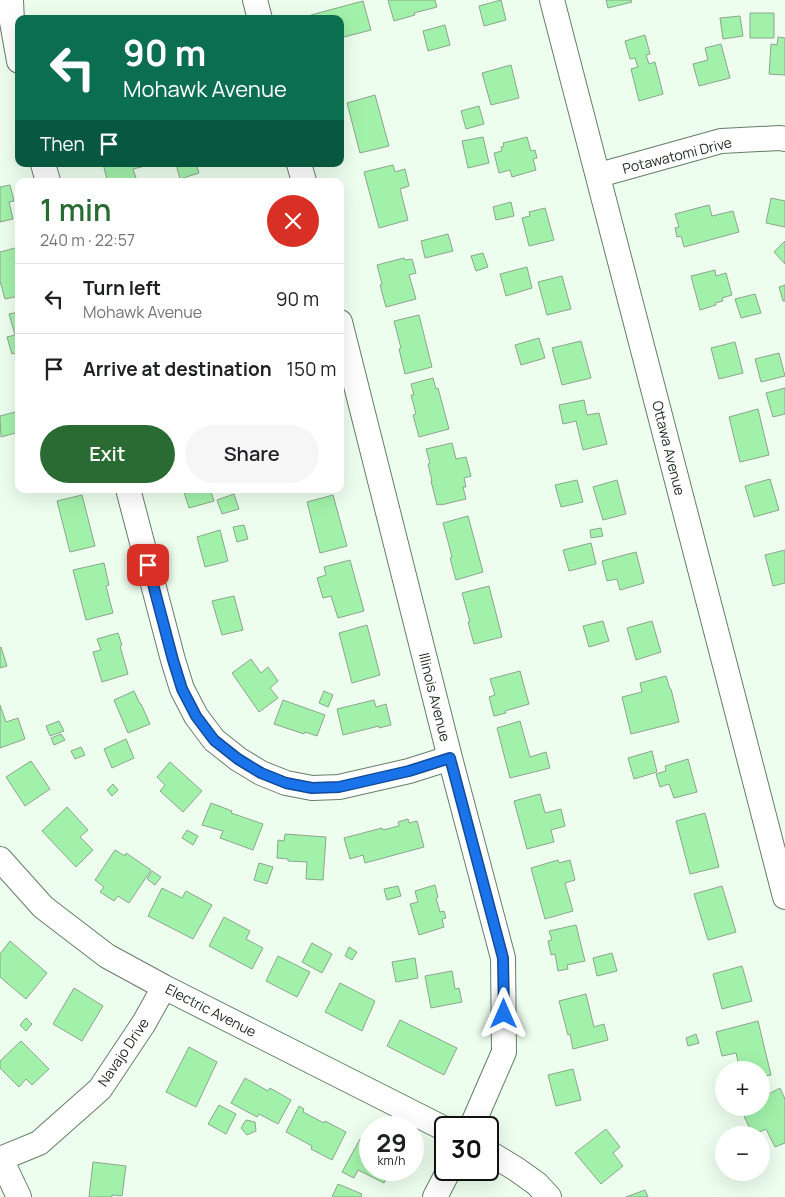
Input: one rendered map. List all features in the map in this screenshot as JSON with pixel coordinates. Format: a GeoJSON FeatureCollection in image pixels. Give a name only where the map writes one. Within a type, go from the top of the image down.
{"type":"FeatureCollection","features":[{"type":"Feature","properties":{"kind":"street"},"geometry":{"type":"LineString","coordinates":[[11,0],[15,39]]}},
{"type":"Feature","properties":{"kind":"street"},"geometry":{"type":"LineString","coordinates":[[255,0],[259,15]]}},
{"type":"Feature","properties":{"kind":"street","name":"Ottawa Avenue"},"geometry":{"type":"LineString","coordinates":[[552,0],[785,897]]}},
{"type":"Feature","properties":{"kind":"street","name":"Potawatomi Drive"},"geometry":{"type":"LineString","coordinates":[[599,175],[721,141],[785,139]]}},
{"type":"Feature","properties":{"kind":"street","name":"Illinois Avenue"},"geometry":{"type":"LineString","coordinates":[[344,338],[450,758],[503,958],[504,1052],[476,1116]]}},
{"type":"Feature","properties":{"kind":"street"},"geometry":{"type":"LineString","coordinates":[[129,493],[182,689],[196,716],[214,740],[238,759],[261,773],[286,783],[312,788],[339,787],[409,771],[450,758]]}},
{"type":"Feature","properties":{"kind":"street","name":"Electric Avenue"},"geometry":{"type":"LineString","coordinates":[[0,859],[43,906],[108,956],[164,987],[434,1123]]}},
{"type":"Feature","properties":{"kind":"street","name":"Navajo Drive"},"geometry":{"type":"LineString","coordinates":[[0,1159],[39,1143],[100,1089],[144,1023],[164,987]]}},
{"type":"Feature","properties":{"kind":"street"},"geometry":{"type":"LineString","coordinates":[[0,1159],[19,1197]]}},
{"type":"Feature","properties":{"kind":"street"},"geometry":{"type":"LineString","coordinates":[[499,1159],[537,1184],[549,1197]]}},
{"type":"Feature","properties":{"kind":"street"},"geometry":{"type":"LineString","coordinates":[[435,1197],[443,1181]]}},
{"type":"Feature","properties":{"kind":"building"},"geometry":{"type":"Polygon","coordinates":[[[388,0],[435,0],[437,7],[394,21],[388,0]]]}},
{"type":"Feature","properties":{"kind":"building"},"geometry":{"type":"Polygon","coordinates":[[[501,0],[506,20],[484,26],[479,6],[501,0]]]}},
{"type":"Feature","properties":{"kind":"building"},"geometry":{"type":"Polygon","coordinates":[[[606,0],[631,0],[632,2],[608,8],[606,0]]]}},
{"type":"Feature","properties":{"kind":"building"},"geometry":{"type":"Polygon","coordinates":[[[363,1],[371,30],[344,37],[344,15],[311,15],[363,1]]]}},
{"type":"Feature","properties":{"kind":"building"},"geometry":{"type":"Polygon","coordinates":[[[750,13],[774,13],[774,38],[750,38],[750,13]]]}},
{"type":"Feature","properties":{"kind":"building"},"geometry":{"type":"Polygon","coordinates":[[[740,16],[743,36],[723,39],[720,18],[740,16]]]}},
{"type":"Feature","properties":{"kind":"building"},"geometry":{"type":"Polygon","coordinates":[[[445,25],[450,45],[428,51],[423,31],[445,25]]]}},
{"type":"Feature","properties":{"kind":"building"},"geometry":{"type":"Polygon","coordinates":[[[645,35],[650,54],[646,55],[649,64],[655,62],[663,94],[639,101],[631,69],[638,67],[635,58],[630,59],[625,41],[645,35]]]}},
{"type":"Feature","properties":{"kind":"building"},"geometry":{"type":"Polygon","coordinates":[[[778,37],[785,38],[785,75],[769,74],[771,44],[777,45],[778,37]]]}},
{"type":"Feature","properties":{"kind":"building"},"geometry":{"type":"Polygon","coordinates":[[[721,44],[730,78],[699,86],[693,64],[708,60],[705,48],[721,44]]]}},
{"type":"Feature","properties":{"kind":"building"},"geometry":{"type":"Polygon","coordinates":[[[511,65],[519,98],[491,105],[482,73],[511,65]]]}},
{"type":"Feature","properties":{"kind":"building"},"geometry":{"type":"Polygon","coordinates":[[[375,95],[389,146],[360,153],[347,103],[375,95]]]}},
{"type":"Feature","properties":{"kind":"building"},"geometry":{"type":"Polygon","coordinates":[[[479,106],[484,124],[466,129],[461,111],[479,106]]]}},
{"type":"Feature","properties":{"kind":"building"},"geometry":{"type":"Polygon","coordinates":[[[483,137],[489,163],[468,168],[462,141],[483,137]]]}},
{"type":"Feature","properties":{"kind":"building"},"geometry":{"type":"Polygon","coordinates":[[[527,137],[531,151],[535,150],[537,158],[533,159],[536,170],[512,177],[510,170],[499,173],[494,153],[502,151],[503,143],[527,137]]]}},
{"type":"Feature","properties":{"kind":"building"},"geometry":{"type":"Polygon","coordinates":[[[393,165],[395,172],[405,169],[409,186],[400,189],[408,220],[379,228],[364,172],[393,165]]]}},
{"type":"Feature","properties":{"kind":"building"},"geometry":{"type":"Polygon","coordinates":[[[104,167],[141,167],[133,169],[136,178],[107,178],[104,167]]]}},
{"type":"Feature","properties":{"kind":"building"},"geometry":{"type":"Polygon","coordinates":[[[177,167],[197,167],[199,173],[180,178],[177,167]]]}},
{"type":"Feature","properties":{"kind":"building"},"geometry":{"type":"Polygon","coordinates":[[[10,185],[14,201],[9,202],[13,219],[0,222],[0,187],[10,185]]]}},
{"type":"Feature","properties":{"kind":"building"},"geometry":{"type":"Polygon","coordinates":[[[771,198],[785,201],[785,227],[766,223],[771,198]]]}},
{"type":"Feature","properties":{"kind":"building"},"geometry":{"type":"Polygon","coordinates":[[[511,202],[514,216],[496,220],[493,207],[511,202]]]}},
{"type":"Feature","properties":{"kind":"building"},"geometry":{"type":"Polygon","coordinates":[[[709,205],[712,216],[733,211],[739,232],[684,247],[681,236],[677,237],[675,228],[679,227],[675,214],[709,205]]]}},
{"type":"Feature","properties":{"kind":"building"},"geometry":{"type":"Polygon","coordinates":[[[545,208],[554,240],[529,246],[522,218],[530,216],[529,212],[545,208]]]}},
{"type":"Feature","properties":{"kind":"building"},"geometry":{"type":"Polygon","coordinates":[[[448,234],[453,251],[425,258],[421,241],[448,234]]]}},
{"type":"Feature","properties":{"kind":"building"},"geometry":{"type":"Polygon","coordinates":[[[785,241],[785,264],[774,252],[785,241]]]}},
{"type":"Feature","properties":{"kind":"building"},"geometry":{"type":"Polygon","coordinates":[[[15,248],[15,297],[5,299],[0,281],[0,252],[15,248]]]}},
{"type":"Feature","properties":{"kind":"building"},"geometry":{"type":"Polygon","coordinates":[[[483,253],[488,267],[476,271],[471,256],[483,253]]]}},
{"type":"Feature","properties":{"kind":"building"},"geometry":{"type":"Polygon","coordinates":[[[404,258],[405,260],[412,259],[416,273],[409,275],[416,299],[386,307],[377,265],[404,258]]]}},
{"type":"Feature","properties":{"kind":"building"},"geometry":{"type":"Polygon","coordinates":[[[527,267],[532,288],[506,296],[500,274],[527,267]]]}},
{"type":"Feature","properties":{"kind":"building"},"geometry":{"type":"Polygon","coordinates":[[[715,270],[716,276],[726,273],[732,295],[722,298],[723,301],[715,303],[716,305],[700,310],[691,276],[715,270]]]}},
{"type":"Feature","properties":{"kind":"building"},"geometry":{"type":"Polygon","coordinates":[[[562,276],[571,309],[547,315],[538,282],[562,276]]]}},
{"type":"Feature","properties":{"kind":"building"},"geometry":{"type":"Polygon","coordinates":[[[785,285],[785,301],[783,301],[779,287],[785,285]]]}},
{"type":"Feature","properties":{"kind":"building"},"geometry":{"type":"Polygon","coordinates":[[[755,294],[761,313],[741,318],[735,299],[755,294]]]}},
{"type":"Feature","properties":{"kind":"building"},"geometry":{"type":"Polygon","coordinates":[[[15,313],[15,335],[9,314],[15,313]]]}},
{"type":"Feature","properties":{"kind":"building"},"geometry":{"type":"Polygon","coordinates":[[[419,315],[432,367],[405,374],[394,321],[419,315]]]}},
{"type":"Feature","properties":{"kind":"building"},"geometry":{"type":"Polygon","coordinates":[[[15,335],[15,353],[12,354],[7,337],[15,335]]]}},
{"type":"Feature","properties":{"kind":"building"},"geometry":{"type":"Polygon","coordinates":[[[539,338],[545,358],[521,365],[515,345],[539,338]]]}},
{"type":"Feature","properties":{"kind":"building"},"geometry":{"type":"Polygon","coordinates":[[[581,341],[591,378],[562,385],[552,348],[581,341]]]}},
{"type":"Feature","properties":{"kind":"building"},"geometry":{"type":"Polygon","coordinates":[[[735,342],[743,373],[719,379],[711,348],[735,342]]]}},
{"type":"Feature","properties":{"kind":"building"},"geometry":{"type":"Polygon","coordinates":[[[779,353],[785,376],[761,382],[755,359],[779,353]]]}},
{"type":"Feature","properties":{"kind":"building"},"geometry":{"type":"Polygon","coordinates":[[[433,378],[436,389],[438,388],[449,429],[419,437],[413,415],[416,414],[411,395],[414,395],[411,384],[433,378]]]}},
{"type":"Feature","properties":{"kind":"building"},"geometry":{"type":"Polygon","coordinates":[[[785,388],[785,414],[773,417],[766,393],[785,388]]]}},
{"type":"Feature","properties":{"kind":"building"},"geometry":{"type":"Polygon","coordinates":[[[584,400],[587,415],[599,413],[607,444],[583,450],[576,421],[563,424],[559,405],[584,400]]]}},
{"type":"Feature","properties":{"kind":"building"},"geometry":{"type":"Polygon","coordinates":[[[758,409],[769,455],[740,462],[729,417],[758,409]]]}},
{"type":"Feature","properties":{"kind":"building"},"geometry":{"type":"Polygon","coordinates":[[[15,412],[15,433],[1,437],[0,416],[15,412]]]}},
{"type":"Feature","properties":{"kind":"building"},"geometry":{"type":"Polygon","coordinates":[[[452,443],[456,459],[466,457],[471,476],[464,478],[466,487],[463,487],[466,499],[437,505],[426,449],[452,443]]]}},
{"type":"Feature","properties":{"kind":"building"},"geometry":{"type":"Polygon","coordinates":[[[770,479],[779,510],[754,517],[745,486],[770,479]]]}},
{"type":"Feature","properties":{"kind":"building"},"geometry":{"type":"Polygon","coordinates":[[[577,480],[583,502],[561,507],[555,485],[577,480]]]}},
{"type":"Feature","properties":{"kind":"building"},"geometry":{"type":"Polygon","coordinates":[[[617,480],[626,514],[603,520],[593,487],[617,480]]]}},
{"type":"Feature","properties":{"kind":"building"},"geometry":{"type":"Polygon","coordinates":[[[184,493],[211,493],[214,501],[189,508],[184,493]]]}},
{"type":"Feature","properties":{"kind":"building"},"geometry":{"type":"Polygon","coordinates":[[[234,494],[239,509],[222,514],[217,500],[234,494]]]}},
{"type":"Feature","properties":{"kind":"building"},"geometry":{"type":"Polygon","coordinates":[[[82,495],[95,546],[70,552],[57,501],[82,495]]]}},
{"type":"Feature","properties":{"kind":"building"},"geometry":{"type":"Polygon","coordinates":[[[333,495],[347,546],[320,553],[307,502],[333,495]]]}},
{"type":"Feature","properties":{"kind":"building"},"geometry":{"type":"Polygon","coordinates":[[[468,516],[483,572],[456,580],[443,523],[468,516]]]}},
{"type":"Feature","properties":{"kind":"building"},"geometry":{"type":"Polygon","coordinates":[[[244,525],[248,539],[237,542],[233,527],[244,525]]]}},
{"type":"Feature","properties":{"kind":"building"},"geometry":{"type":"Polygon","coordinates":[[[601,528],[603,536],[591,538],[590,530],[601,528]]]}},
{"type":"Feature","properties":{"kind":"building"},"geometry":{"type":"Polygon","coordinates":[[[220,530],[228,561],[205,567],[197,537],[220,530]]]}},
{"type":"Feature","properties":{"kind":"building"},"geometry":{"type":"Polygon","coordinates":[[[591,543],[596,564],[569,571],[563,550],[591,543]]]}},
{"type":"Feature","properties":{"kind":"building"},"geometry":{"type":"Polygon","coordinates":[[[785,550],[785,583],[773,586],[765,555],[785,550]]]}},
{"type":"Feature","properties":{"kind":"building"},"geometry":{"type":"Polygon","coordinates":[[[636,552],[644,583],[620,590],[617,579],[607,581],[602,561],[636,552]]]}},
{"type":"Feature","properties":{"kind":"building"},"geometry":{"type":"Polygon","coordinates":[[[350,560],[364,611],[338,618],[331,596],[323,598],[317,578],[326,575],[324,567],[350,560]]]}},
{"type":"Feature","properties":{"kind":"building"},"geometry":{"type":"Polygon","coordinates":[[[104,563],[109,585],[106,586],[113,613],[86,620],[73,570],[104,563]]]}},
{"type":"Feature","properties":{"kind":"building"},"geometry":{"type":"Polygon","coordinates":[[[489,586],[502,637],[474,644],[462,593],[489,586]]]}},
{"type":"Feature","properties":{"kind":"building"},"geometry":{"type":"Polygon","coordinates":[[[234,596],[243,630],[222,635],[212,601],[234,596]]]}},
{"type":"Feature","properties":{"kind":"building"},"geometry":{"type":"Polygon","coordinates":[[[603,621],[609,641],[589,647],[583,626],[603,621]]]}},
{"type":"Feature","properties":{"kind":"building"},"geometry":{"type":"Polygon","coordinates":[[[652,621],[661,652],[636,660],[627,628],[652,621]]]}},
{"type":"Feature","properties":{"kind":"building"},"geometry":{"type":"Polygon","coordinates":[[[367,625],[380,675],[352,683],[339,633],[367,625]]]}},
{"type":"Feature","properties":{"kind":"building"},"geometry":{"type":"Polygon","coordinates":[[[118,633],[128,674],[102,682],[93,652],[101,650],[97,639],[118,633]]]}},
{"type":"Feature","properties":{"kind":"building"},"geometry":{"type":"Polygon","coordinates":[[[0,648],[7,666],[0,668],[0,648]]]}},
{"type":"Feature","properties":{"kind":"building"},"geometry":{"type":"Polygon","coordinates":[[[251,659],[261,673],[268,667],[278,681],[270,688],[278,698],[259,712],[232,673],[251,659]]]}},
{"type":"Feature","properties":{"kind":"building"},"geometry":{"type":"Polygon","coordinates":[[[520,671],[529,704],[494,716],[489,697],[495,695],[490,679],[520,671]]]}},
{"type":"Feature","properties":{"kind":"building"},"geometry":{"type":"Polygon","coordinates":[[[666,676],[679,722],[631,734],[622,697],[642,692],[640,683],[666,676]]]}},
{"type":"Feature","properties":{"kind":"building"},"geometry":{"type":"Polygon","coordinates":[[[134,691],[150,724],[128,733],[114,700],[134,691]]]}},
{"type":"Feature","properties":{"kind":"building"},"geometry":{"type":"Polygon","coordinates":[[[324,691],[333,695],[328,707],[319,703],[324,691]]]}},
{"type":"Feature","properties":{"kind":"building"},"geometry":{"type":"Polygon","coordinates":[[[283,700],[325,715],[317,736],[305,732],[304,734],[274,724],[283,700]]]}},
{"type":"Feature","properties":{"kind":"building"},"geometry":{"type":"Polygon","coordinates":[[[374,700],[376,707],[386,704],[391,725],[343,735],[337,709],[374,700]]]}},
{"type":"Feature","properties":{"kind":"building"},"geometry":{"type":"Polygon","coordinates":[[[0,705],[6,722],[18,718],[25,739],[0,748],[0,705]]]}},
{"type":"Feature","properties":{"kind":"building"},"geometry":{"type":"Polygon","coordinates":[[[59,721],[64,731],[50,736],[46,726],[59,721]]]}},
{"type":"Feature","properties":{"kind":"building"},"geometry":{"type":"Polygon","coordinates":[[[520,721],[530,757],[546,752],[550,768],[510,778],[497,728],[520,721]]]}},
{"type":"Feature","properties":{"kind":"building"},"geometry":{"type":"Polygon","coordinates":[[[61,734],[65,740],[54,745],[51,738],[61,734]]]}},
{"type":"Feature","properties":{"kind":"building"},"geometry":{"type":"Polygon","coordinates":[[[126,739],[134,758],[112,768],[104,749],[126,739]]]}},
{"type":"Feature","properties":{"kind":"building"},"geometry":{"type":"Polygon","coordinates":[[[81,747],[85,755],[75,759],[71,751],[81,747]]]}},
{"type":"Feature","properties":{"kind":"building"},"geometry":{"type":"Polygon","coordinates":[[[652,751],[657,772],[634,779],[628,758],[652,751]]]}},
{"type":"Feature","properties":{"kind":"building"},"geometry":{"type":"Polygon","coordinates":[[[688,759],[697,792],[674,798],[669,784],[660,787],[656,774],[666,771],[665,766],[688,759]]]}},
{"type":"Feature","properties":{"kind":"building"},"geometry":{"type":"Polygon","coordinates":[[[31,761],[50,789],[25,806],[6,777],[31,761]]]}},
{"type":"Feature","properties":{"kind":"building"},"geometry":{"type":"Polygon","coordinates":[[[170,762],[202,791],[183,812],[160,791],[165,785],[157,777],[170,762]]]}},
{"type":"Feature","properties":{"kind":"building"},"geometry":{"type":"Polygon","coordinates":[[[113,784],[118,790],[112,796],[107,790],[113,784]]]}},
{"type":"Feature","properties":{"kind":"building"},"geometry":{"type":"Polygon","coordinates":[[[540,794],[545,813],[561,809],[565,826],[551,830],[554,842],[527,849],[514,801],[540,794]]]}},
{"type":"Feature","properties":{"kind":"building"},"geometry":{"type":"Polygon","coordinates":[[[211,803],[232,811],[231,813],[263,824],[253,850],[220,838],[223,831],[202,825],[211,803]]]}},
{"type":"Feature","properties":{"kind":"building"},"geometry":{"type":"Polygon","coordinates":[[[67,807],[88,830],[80,837],[93,850],[76,867],[42,831],[67,807]]]}},
{"type":"Feature","properties":{"kind":"building"},"geometry":{"type":"Polygon","coordinates":[[[705,813],[719,867],[690,874],[676,821],[705,813]]]}},
{"type":"Feature","properties":{"kind":"building"},"geometry":{"type":"Polygon","coordinates":[[[408,819],[409,823],[417,821],[424,847],[365,863],[363,855],[350,859],[344,838],[382,828],[383,830],[399,826],[398,822],[408,819]]]}},
{"type":"Feature","properties":{"kind":"building"},"geometry":{"type":"Polygon","coordinates":[[[187,830],[198,836],[193,845],[182,838],[187,830]]]}},
{"type":"Feature","properties":{"kind":"building"},"geometry":{"type":"Polygon","coordinates":[[[285,834],[326,837],[323,880],[306,879],[307,862],[288,861],[288,859],[277,858],[278,840],[284,841],[285,834]]]}},
{"type":"Feature","properties":{"kind":"building"},"geometry":{"type":"Polygon","coordinates":[[[115,850],[125,856],[126,853],[151,870],[129,903],[118,896],[114,901],[100,892],[104,887],[95,880],[115,850]]]}},
{"type":"Feature","properties":{"kind":"building"},"geometry":{"type":"Polygon","coordinates":[[[558,860],[559,863],[570,860],[575,880],[565,883],[573,911],[545,919],[531,868],[558,860]]]}},
{"type":"Feature","properties":{"kind":"building"},"geometry":{"type":"Polygon","coordinates":[[[259,863],[273,867],[267,884],[254,880],[259,863]]]}},
{"type":"Feature","properties":{"kind":"building"},"geometry":{"type":"Polygon","coordinates":[[[152,871],[161,877],[155,885],[147,879],[152,871]]]}},
{"type":"Feature","properties":{"kind":"building"},"geometry":{"type":"Polygon","coordinates":[[[435,885],[440,912],[444,911],[446,918],[442,919],[444,927],[419,935],[410,904],[418,902],[415,891],[435,885]]]}},
{"type":"Feature","properties":{"kind":"building"},"geometry":{"type":"Polygon","coordinates":[[[398,886],[401,896],[387,900],[384,889],[398,886]]]}},
{"type":"Feature","properties":{"kind":"building"},"geometry":{"type":"Polygon","coordinates":[[[722,886],[736,932],[708,940],[694,894],[722,886]]]}},
{"type":"Feature","properties":{"kind":"building"},"geometry":{"type":"Polygon","coordinates":[[[162,888],[182,898],[186,891],[212,905],[193,939],[148,916],[162,888]]]}},
{"type":"Feature","properties":{"kind":"building"},"geometry":{"type":"Polygon","coordinates":[[[224,917],[250,931],[246,939],[263,948],[252,969],[209,946],[224,917]]]}},
{"type":"Feature","properties":{"kind":"building"},"geometry":{"type":"Polygon","coordinates":[[[576,925],[585,961],[567,965],[568,969],[558,971],[555,954],[551,955],[548,941],[552,940],[549,931],[576,925]]]}},
{"type":"Feature","properties":{"kind":"building"},"geometry":{"type":"Polygon","coordinates":[[[10,941],[47,973],[26,999],[0,977],[0,954],[10,941]]]}},
{"type":"Feature","properties":{"kind":"building"},"geometry":{"type":"Polygon","coordinates":[[[312,943],[332,954],[322,973],[302,962],[312,943]]]}},
{"type":"Feature","properties":{"kind":"building"},"geometry":{"type":"Polygon","coordinates":[[[349,947],[357,952],[352,960],[345,956],[349,947]]]}},
{"type":"Feature","properties":{"kind":"building"},"geometry":{"type":"Polygon","coordinates":[[[612,953],[617,971],[597,976],[593,958],[612,953]]]}},
{"type":"Feature","properties":{"kind":"building"},"geometry":{"type":"Polygon","coordinates":[[[278,956],[310,972],[297,997],[266,981],[278,956]]]}},
{"type":"Feature","properties":{"kind":"building"},"geometry":{"type":"Polygon","coordinates":[[[415,958],[418,978],[396,982],[392,962],[415,958]]]}},
{"type":"Feature","properties":{"kind":"building"},"geometry":{"type":"Polygon","coordinates":[[[742,966],[752,1001],[722,1009],[713,974],[742,966]]]}},
{"type":"Feature","properties":{"kind":"building"},"geometry":{"type":"Polygon","coordinates":[[[452,971],[455,989],[459,988],[462,1002],[431,1008],[425,976],[452,971]]]}},
{"type":"Feature","properties":{"kind":"building"},"geometry":{"type":"Polygon","coordinates":[[[340,983],[375,1001],[362,1031],[325,1012],[340,983]]]}},
{"type":"Feature","properties":{"kind":"building"},"geometry":{"type":"Polygon","coordinates":[[[74,988],[103,1006],[82,1041],[53,1024],[74,988]]]}},
{"type":"Feature","properties":{"kind":"building"},"geometry":{"type":"Polygon","coordinates":[[[586,994],[594,1027],[604,1024],[608,1040],[573,1049],[559,1001],[586,994]]]}},
{"type":"Feature","properties":{"kind":"building"},"geometry":{"type":"Polygon","coordinates":[[[26,1018],[32,1024],[26,1031],[20,1025],[26,1018]]]}},
{"type":"Feature","properties":{"kind":"building"},"geometry":{"type":"Polygon","coordinates":[[[400,1020],[457,1048],[444,1075],[387,1046],[400,1020]]]}},
{"type":"Feature","properties":{"kind":"building"},"geometry":{"type":"Polygon","coordinates":[[[758,1021],[768,1061],[738,1061],[736,1053],[722,1056],[716,1032],[758,1021]]]}},
{"type":"Feature","properties":{"kind":"building"},"geometry":{"type":"Polygon","coordinates":[[[696,1034],[699,1043],[688,1046],[686,1038],[696,1034]]]}},
{"type":"Feature","properties":{"kind":"building"},"geometry":{"type":"Polygon","coordinates":[[[21,1041],[49,1069],[32,1085],[26,1079],[19,1087],[0,1068],[0,1061],[21,1041]]]}},
{"type":"Feature","properties":{"kind":"building"},"geometry":{"type":"Polygon","coordinates":[[[189,1047],[217,1062],[196,1107],[166,1092],[189,1047]]]}},
{"type":"Feature","properties":{"kind":"building"},"geometry":{"type":"Polygon","coordinates":[[[573,1069],[581,1100],[556,1106],[548,1075],[573,1069]]]}},
{"type":"Feature","properties":{"kind":"building"},"geometry":{"type":"Polygon","coordinates":[[[245,1078],[268,1091],[270,1088],[291,1100],[278,1124],[259,1114],[257,1117],[231,1103],[245,1078]]]}},
{"type":"Feature","properties":{"kind":"building"},"geometry":{"type":"Polygon","coordinates":[[[780,1088],[785,1099],[785,1143],[775,1147],[770,1137],[770,1126],[749,1126],[744,1116],[770,1116],[770,1093],[780,1088]]]}},
{"type":"Feature","properties":{"kind":"building"},"geometry":{"type":"Polygon","coordinates":[[[219,1105],[236,1114],[226,1134],[208,1124],[219,1105]]]}},
{"type":"Feature","properties":{"kind":"building"},"geometry":{"type":"Polygon","coordinates":[[[299,1106],[304,1109],[303,1112],[346,1132],[332,1160],[311,1149],[312,1146],[286,1132],[299,1106]]]}},
{"type":"Feature","properties":{"kind":"building"},"geometry":{"type":"Polygon","coordinates":[[[246,1120],[255,1122],[256,1131],[247,1135],[241,1128],[246,1120]]]}},
{"type":"Feature","properties":{"kind":"building"},"geometry":{"type":"Polygon","coordinates":[[[606,1129],[620,1147],[613,1153],[623,1166],[601,1184],[575,1153],[606,1129]]]}},
{"type":"Feature","properties":{"kind":"building"},"geometry":{"type":"Polygon","coordinates":[[[359,1141],[359,1170],[354,1178],[342,1172],[359,1141]]]}},
{"type":"Feature","properties":{"kind":"building"},"geometry":{"type":"Polygon","coordinates":[[[93,1162],[126,1166],[122,1196],[89,1197],[93,1162]]]}},
{"type":"Feature","properties":{"kind":"building"},"geometry":{"type":"Polygon","coordinates":[[[338,1184],[362,1194],[361,1197],[332,1197],[338,1184]]]}},
{"type":"Feature","properties":{"kind":"building"},"geometry":{"type":"Polygon","coordinates":[[[645,1190],[648,1197],[626,1197],[645,1190]]]}},
{"type":"Feature","properties":{"kind":"route"},"geometry":{"type":"LineString","coordinates":[[148,565],[182,689],[196,716],[214,740],[238,759],[261,773],[286,783],[312,788],[339,787],[409,771],[450,758],[503,958],[504,1014]]}}]}
